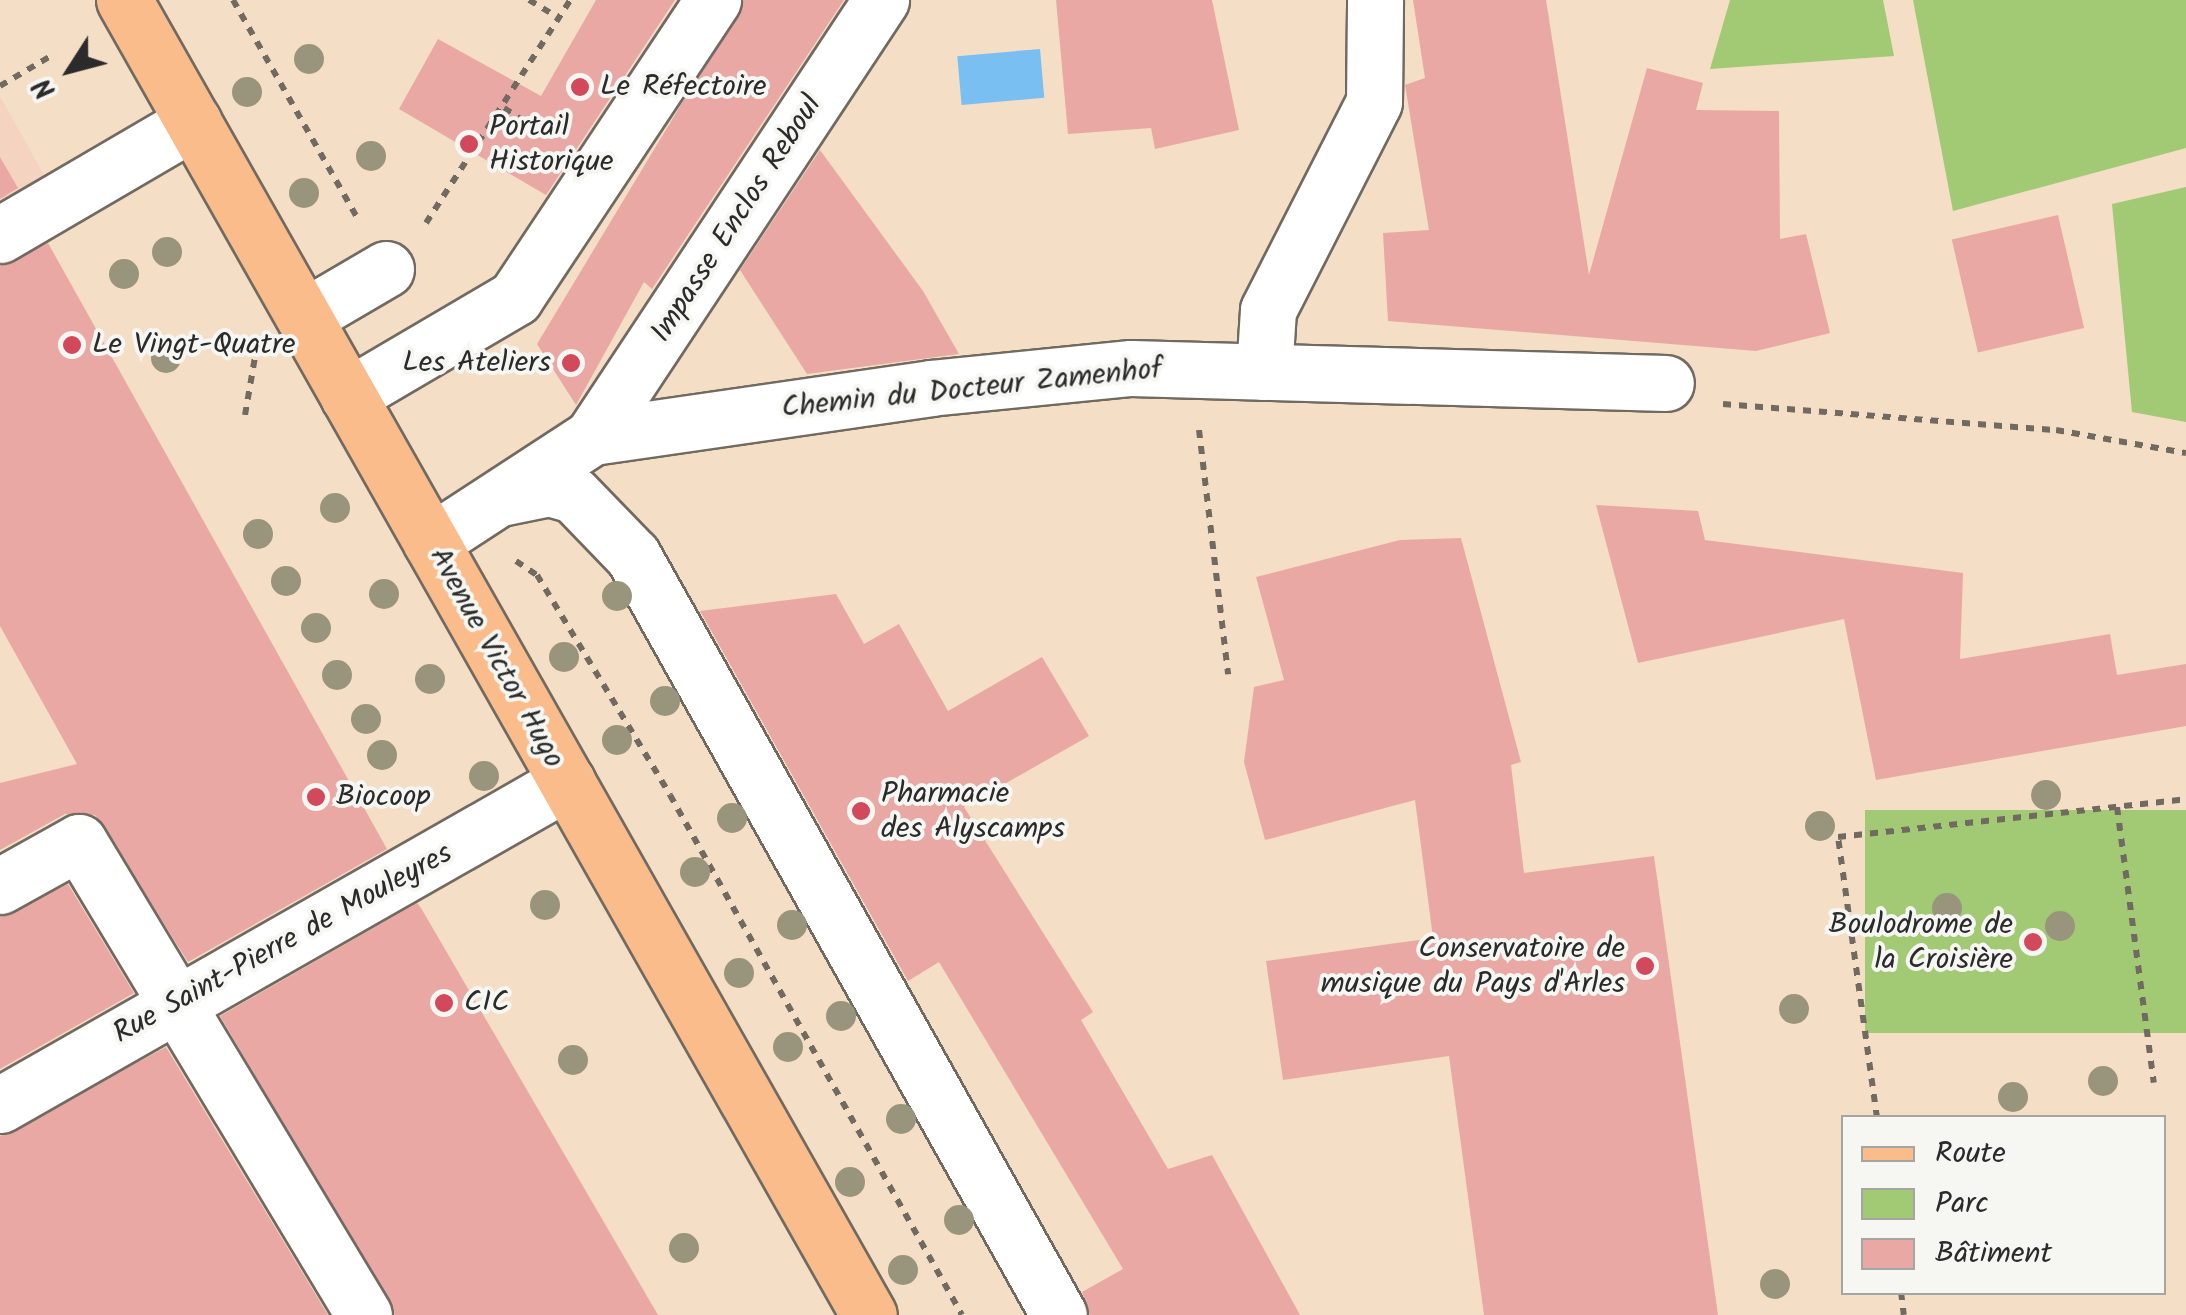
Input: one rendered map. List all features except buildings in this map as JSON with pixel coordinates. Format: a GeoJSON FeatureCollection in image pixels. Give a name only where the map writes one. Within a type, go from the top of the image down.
{"type":"FeatureCollection","features":[{"type":"Feature","properties":{"kind":"main road","name":"Avenue Victor Hugo"},"geometry":{"type":"LineString","coordinates":[[124,0],[868,1315]]}},
{"type":"Feature","properties":{"kind":"street"},"geometry":{"type":"LineString","coordinates":[[348,396],[515,298],[713,0]]}},
{"type":"Feature","properties":{"kind":"street","name":"Impasse Enclos Reboul"},"geometry":{"type":"LineString","coordinates":[[592,438],[881,0]]}},
{"type":"Feature","properties":{"kind":"street"},"geometry":{"type":"LineString","coordinates":[[1264,372],[1268,310],[1374,102],[1375,0]]}},
{"type":"Feature","properties":{"kind":"street"},"geometry":{"type":"LineString","coordinates":[[0,234],[193,122]]}},
{"type":"Feature","properties":{"kind":"street"},"geometry":{"type":"LineString","coordinates":[[304,317],[386,269]]}},
{"type":"Feature","properties":{"kind":"street","name":"Chemin du Docteur Zamenhof"},"geometry":{"type":"LineString","coordinates":[[430,542],[592,438],[1130,368],[1666,383]]}},
{"type":"Feature","properties":{"kind":"street"},"geometry":{"type":"LineString","coordinates":[[504,497],[549,488],[574,495],[633,556],[1059,1315]]}},
{"type":"Feature","properties":{"kind":"street","name":"Rue Saint-Pierre de Mouleyres"},"geometry":{"type":"LineString","coordinates":[[0,1105],[174,1002],[566,782]]}},
{"type":"Feature","properties":{"kind":"street"},"geometry":{"type":"LineString","coordinates":[[0,886],[79,842],[364,1315]]}},
{"type":"Feature","properties":{"kind":"path"},"geometry":{"type":"LineString","coordinates":[[233,0],[386,269],[504,108],[570,0]]}},
{"type":"Feature","properties":{"kind":"path"},"geometry":{"type":"LineString","coordinates":[[528,0],[559,18]]}},
{"type":"Feature","properties":{"kind":"path"},"geometry":{"type":"LineString","coordinates":[[0,86],[49,57]]}},
{"type":"Feature","properties":{"kind":"path"},"geometry":{"type":"LineString","coordinates":[[504,108],[526,123]]}},
{"type":"Feature","properties":{"kind":"path"},"geometry":{"type":"LineString","coordinates":[[1666,383],[1738,410],[2056,430],[2186,453]]}},
{"type":"Feature","properties":{"kind":"path"},"geometry":{"type":"LineString","coordinates":[[1197,418],[1228,674]]}},
{"type":"Feature","properties":{"kind":"path"},"geometry":{"type":"LineString","coordinates":[[430,542],[499,550],[537,575],[962,1315]]}},
{"type":"Feature","properties":{"kind":"path"},"geometry":{"type":"LineString","coordinates":[[1877,1115],[1838,837],[2186,799]]}},
{"type":"Feature","properties":{"kind":"path"},"geometry":{"type":"LineString","coordinates":[[2117,806],[2154,1083]]}},
{"type":"Feature","properties":{"kind":"shaded area"},"geometry":{"type":"Polygon","coordinates":[[[0,96],[66,215],[0,254],[0,96]]]}},
{"type":"Feature","properties":{"kind":"green space"},"geometry":{"type":"Polygon","coordinates":[[[1730,0],[1883,0],[1894,56],[1710,69],[1730,0]]]}},
{"type":"Feature","properties":{"kind":"green space"},"geometry":{"type":"Polygon","coordinates":[[[1913,0],[2186,0],[2186,148],[1953,211],[1913,0]]]}},
{"type":"Feature","properties":{"kind":"green space"},"geometry":{"type":"Polygon","coordinates":[[[2186,187],[2186,422],[2132,412],[2112,204],[2186,187]]]}},
{"type":"Feature","properties":{"kind":"green space","name":"Boulodrome de la Croisière"},"geometry":{"type":"Polygon","coordinates":[[[1865,810],[2186,810],[2186,1033],[1865,1033],[1865,810]]]}},
{"type":"Feature","properties":{"kind":"water"},"geometry":{"type":"Polygon","coordinates":[[[1040,49],[1044,98],[962,105],[957,56],[1040,49]]]}},
{"type":"Feature","properties":{"kind":"place","name":"Le Réfectoire"},"geometry":{"type":"Point","coordinates":[580,87]}},
{"type":"Feature","properties":{"kind":"place","name":"Portail Historique"},"geometry":{"type":"Point","coordinates":[469,144]}},
{"type":"Feature","properties":{"kind":"place","name":"Le Vingt-Quatre"},"geometry":{"type":"Point","coordinates":[72,345]}},
{"type":"Feature","properties":{"kind":"place","name":"Les Ateliers"},"geometry":{"type":"Point","coordinates":[571,363]}},
{"type":"Feature","properties":{"kind":"place","name":"Biocoop"},"geometry":{"type":"Point","coordinates":[316,797]}},
{"type":"Feature","properties":{"kind":"place","name":"Pharmacie des Alyscamps"},"geometry":{"type":"Point","coordinates":[861,811]}},
{"type":"Feature","properties":{"kind":"place","name":"Boulodrome de la Croisière"},"geometry":{"type":"Point","coordinates":[2033,942]}},
{"type":"Feature","properties":{"kind":"place","name":"Conservatoire de musique du Pays d'Arles"},"geometry":{"type":"Point","coordinates":[1645,966]}},
{"type":"Feature","properties":{"kind":"place","name":"CIC"},"geometry":{"type":"Point","coordinates":[444,1003]}}]}
